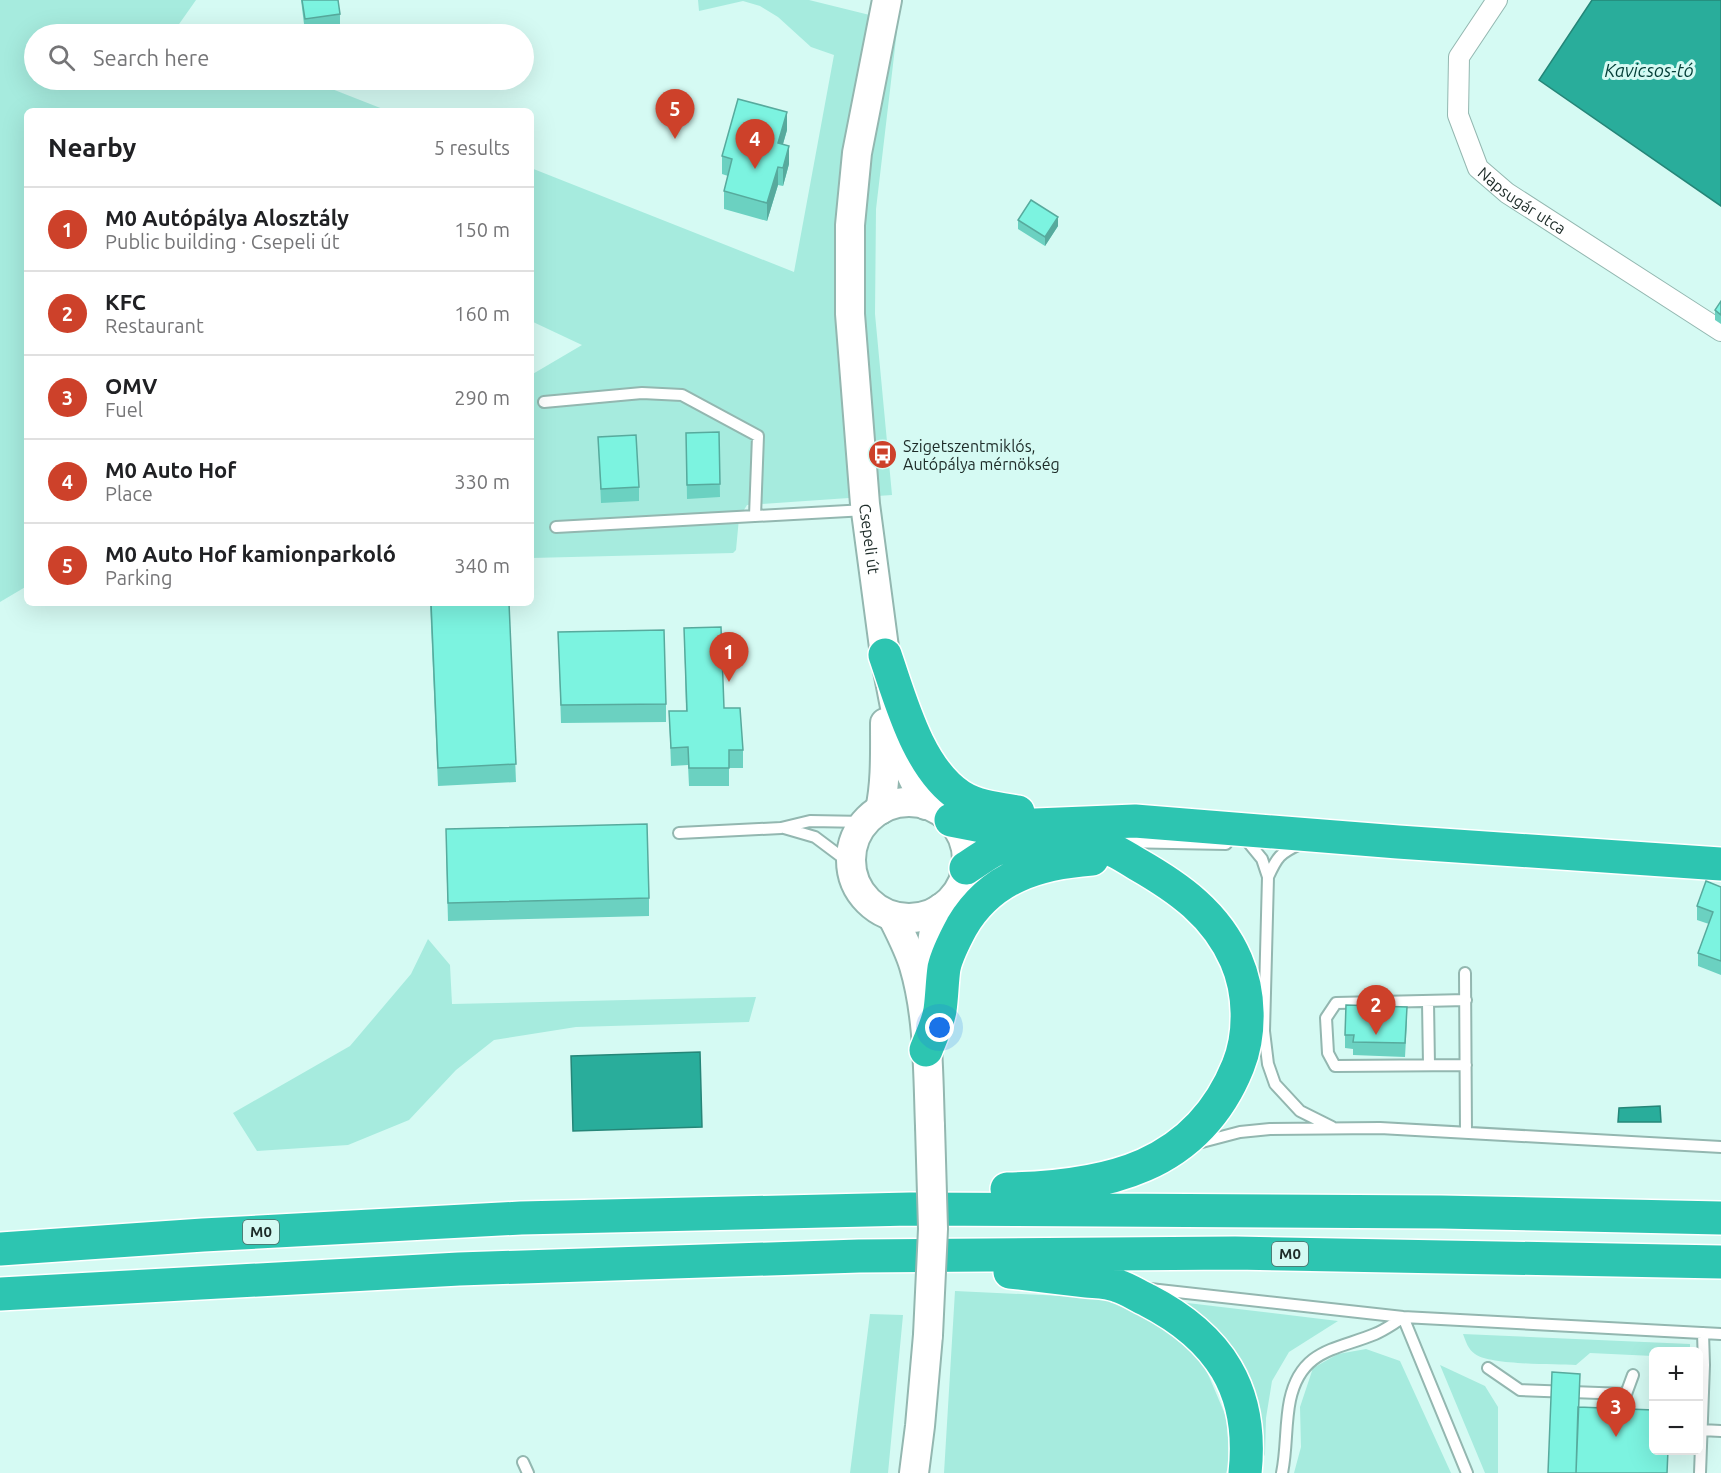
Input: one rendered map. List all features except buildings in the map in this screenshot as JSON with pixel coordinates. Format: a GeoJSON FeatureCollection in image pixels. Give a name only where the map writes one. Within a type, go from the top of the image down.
{"type":"FeatureCollection","features":[{"type":"Feature","properties":{"kind":"highway"},"geometry":{"type":"LineString","coordinates":[[885,655],[926,759],[939,777],[961,796],[990,808],[1084,832],[1190,898],[1221,934],[1237,961],[1243,978],[1246,1004],[1247,1029],[1242,1056],[1229,1087],[1214,1111],[1194,1134],[1157,1160],[1132,1170],[1090,1181],[1042,1188],[980,1190],[910,1209]]}},
{"type":"Feature","properties":{"kind":"highway"},"geometry":{"type":"LineString","coordinates":[[938,813],[987,827],[1084,832]]}},
{"type":"Feature","properties":{"kind":"highway"},"geometry":{"type":"LineString","coordinates":[[966,868],[997,849],[1019,843],[1135,822],[1721,864]]}},
{"type":"Feature","properties":{"kind":"highway"},"geometry":{"type":"LineString","coordinates":[[927,1050],[939,1013],[944,967],[955,939],[969,915],[994,888],[1023,872],[1062,861],[1100,859],[1144,868]]}},
{"type":"Feature","properties":{"kind":"highway","name":"M0"},"geometry":{"type":"LineString","coordinates":[[0,1249],[203,1235],[521,1218],[910,1209],[1441,1212],[1721,1218]]}},
{"type":"Feature","properties":{"kind":"highway","name":"M0"},"geometry":{"type":"LineString","coordinates":[[0,1294],[459,1269],[859,1256],[1235,1253],[1721,1262]]}},
{"type":"Feature","properties":{"kind":"highway"},"geometry":{"type":"LineString","coordinates":[[859,1256],[1117,1285],[1169,1312],[1198,1334],[1220,1358],[1235,1384],[1244,1415],[1247,1462],[1245,1473]]}},
{"type":"Feature","properties":{"kind":"street","name":"Csepeli út"},"geometry":{"type":"LineString","coordinates":[[888,0],[857,153],[850,225],[850,314],[866,510],[885,655],[906,764],[938,813]]}},
{"type":"Feature","properties":{"kind":"street","name":"Napsugár utca"},"geometry":{"type":"LineString","coordinates":[[1497,0],[1459,57],[1458,115],[1478,168],[1507,193],[1721,331]]}},
{"type":"Feature","properties":{"kind":"street","name":"Csepeli út"},"geometry":{"type":"LineString","coordinates":[[873,816],[885,766],[885,655]]}},
{"type":"Feature","properties":{"kind":"street"},"geometry":{"type":"LineString","coordinates":[[910,802],[938,813],[961,834],[966,851],[966,868],[962,884],[941,908],[926,916],[909,918],[892,916],[876,908],[863,896],[854,881],[851,864],[852,849],[857,834],[873,816],[894,804],[910,802]]}},
{"type":"Feature","properties":{"kind":"street"},"geometry":{"type":"LineString","coordinates":[[914,1473],[921,1426],[933,1229],[927,1050],[930,951],[935,924],[941,908]]}},
{"type":"Feature","properties":{"kind":"street"},"geometry":{"type":"LineString","coordinates":[[892,916],[906,944],[917,976],[927,1050]]}},
{"type":"Feature","properties":{"kind":"lane"},"geometry":{"type":"LineString","coordinates":[[544,402],[642,393],[682,395],[741,425],[758,435],[755,516]]}},
{"type":"Feature","properties":{"kind":"lane"},"geometry":{"type":"LineString","coordinates":[[556,527],[866,510]]}},
{"type":"Feature","properties":{"kind":"lane"},"geometry":{"type":"LineString","coordinates":[[679,833],[781,828],[810,821],[873,816]]}},
{"type":"Feature","properties":{"kind":"lane"},"geometry":{"type":"LineString","coordinates":[[781,828],[815,837],[851,864]]}},
{"type":"Feature","properties":{"kind":"lane"},"geometry":{"type":"LineString","coordinates":[[1219,828],[1263,844]]}},
{"type":"Feature","properties":{"kind":"lane"},"geometry":{"type":"LineString","coordinates":[[1084,832],[1130,841],[1263,844],[1398,842]]}},
{"type":"Feature","properties":{"kind":"lane"},"geometry":{"type":"LineString","coordinates":[[1268,877],[1282,852],[1304,843]]}},
{"type":"Feature","properties":{"kind":"lane"},"geometry":{"type":"LineString","coordinates":[[1263,844],[1262,859],[1268,877],[1264,1031],[1268,1064],[1275,1084],[1300,1111],[1335,1128]]}},
{"type":"Feature","properties":{"kind":"lane"},"geometry":{"type":"LineString","coordinates":[[1465,972],[1467,1132]]}},
{"type":"Feature","properties":{"kind":"lane"},"geometry":{"type":"LineString","coordinates":[[1466,1000],[1336,1002],[1326,1018],[1328,1053],[1335,1065],[1466,1065]]}},
{"type":"Feature","properties":{"kind":"lane"},"geometry":{"type":"LineString","coordinates":[[1428,1002],[1429,1065]]}},
{"type":"Feature","properties":{"kind":"lane"},"geometry":{"type":"LineString","coordinates":[[1176,1148],[1240,1132],[1335,1128],[1467,1132],[1721,1147]]}},
{"type":"Feature","properties":{"kind":"lane"},"geometry":{"type":"LineString","coordinates":[[1117,1285],[1403,1317],[1721,1334]]}},
{"type":"Feature","properties":{"kind":"lane"},"geometry":{"type":"LineString","coordinates":[[1282,1473],[1290,1398],[1308,1363],[1342,1344],[1376,1334],[1403,1317]]}},
{"type":"Feature","properties":{"kind":"lane"},"geometry":{"type":"LineString","coordinates":[[1403,1317],[1467,1473]]}},
{"type":"Feature","properties":{"kind":"lane"},"geometry":{"type":"LineString","coordinates":[[1702,1401],[1703,1333]]}},
{"type":"Feature","properties":{"kind":"lane"},"geometry":{"type":"LineString","coordinates":[[1488,1368],[1520,1390],[1626,1394],[1633,1375]]}},
{"type":"Feature","properties":{"kind":"lane"},"geometry":{"type":"LineString","coordinates":[[1703,1430],[1721,1431]]}},
{"type":"Feature","properties":{"kind":"lane"},"geometry":{"type":"LineString","coordinates":[[1700,1455],[1700,1473]]}},
{"type":"Feature","properties":{"kind":"lane"},"geometry":{"type":"LineString","coordinates":[[522,1462],[528,1473]]}},
{"type":"Feature","properties":{"kind":"shaded area"},"geometry":{"type":"Polygon","coordinates":[[[0,0],[196,0],[179,24],[24,24],[24,90],[334,90],[380,108],[24,108],[24,588],[0,602],[0,0]]]}},
{"type":"Feature","properties":{"kind":"shaded area"},"geometry":{"type":"Polygon","coordinates":[[[698,0],[809,0],[898,22],[876,209],[875,314],[892,495],[747,505],[739,518],[736,550],[733,553],[534,558],[534,373],[582,345],[534,322],[534,169],[794,272],[834,55],[811,47],[778,17],[760,6],[743,1],[699,11],[698,0]]]}},
{"type":"Feature","properties":{"kind":"shaded area"},"geometry":{"type":"Polygon","coordinates":[[[428,939],[450,965],[452,1004],[756,997],[749,1022],[576,1027],[494,1040],[456,1070],[409,1120],[348,1145],[257,1151],[233,1113],[350,1046],[411,974],[428,939]]]}},
{"type":"Feature","properties":{"kind":"shaded area"},"geometry":{"type":"Polygon","coordinates":[[[955,1291],[1128,1299],[1180,1332],[1205,1367],[1227,1419],[1229,1464],[1226,1473],[944,1473],[955,1291]]]}},
{"type":"Feature","properties":{"kind":"shaded area"},"geometry":{"type":"Polygon","coordinates":[[[1179,1302],[1338,1321],[1289,1352],[1272,1381],[1266,1418],[1265,1454],[1257,1473],[1256,1454],[1179,1302]]]}},
{"type":"Feature","properties":{"kind":"shaded area"},"geometry":{"type":"Polygon","coordinates":[[[870,1314],[903,1315],[888,1473],[850,1473],[870,1314]]]}},
{"type":"Feature","properties":{"kind":"shaded area"},"geometry":{"type":"Polygon","coordinates":[[[1463,1334],[1690,1344],[1690,1347],[1649,1347],[1649,1356],[1590,1353],[1576,1365],[1494,1360],[1482,1358],[1469,1348],[1463,1334]]]}},
{"type":"Feature","properties":{"kind":"shaded area"},"geometry":{"type":"Polygon","coordinates":[[[1366,1349],[1400,1361],[1451,1473],[1294,1473],[1301,1447],[1300,1407],[1313,1368],[1338,1354],[1366,1349]]]}},
{"type":"Feature","properties":{"kind":"shaded area"},"geometry":{"type":"Polygon","coordinates":[[[1440,1365],[1485,1386],[1498,1407],[1498,1473],[1485,1473],[1440,1365]]]}},
{"type":"Feature","properties":{"kind":"water","name":"Kavicsos-tó"},"geometry":{"type":"Polygon","coordinates":[[[1592,0],[1721,0],[1721,206],[1539,80],[1592,0]]]}},
{"type":"Feature","properties":{"kind":"water"},"geometry":{"type":"Polygon","coordinates":[[[700,1052],[702,1127],[573,1131],[571,1056],[700,1052]]]}},
{"type":"Feature","properties":{"kind":"water"},"geometry":{"type":"Polygon","coordinates":[[[1660,1106],[1661,1122],[1618,1122],[1619,1108],[1660,1106]]]}},
{"type":"Feature","properties":{"kind":"place","name":"M0 Auto Hof kamionparkoló"},"geometry":{"type":"Point","coordinates":[675,139]}},
{"type":"Feature","properties":{"kind":"place","name":"M0 Auto Hof"},"geometry":{"type":"Point","coordinates":[755,169]}},
{"type":"Feature","properties":{"kind":"place","name":"Szigetszentmiklós, Autópálya mérnökség"},"geometry":{"type":"Point","coordinates":[882,455]}},
{"type":"Feature","properties":{"kind":"place","name":"M0 Autópálya Alosztály"},"geometry":{"type":"Point","coordinates":[729,682]}},
{"type":"Feature","properties":{"kind":"place","name":"KFC"},"geometry":{"type":"Point","coordinates":[1376,1035]}},
{"type":"Feature","properties":{"kind":"place","name":"OMV"},"geometry":{"type":"Point","coordinates":[1616,1437]}}]}
